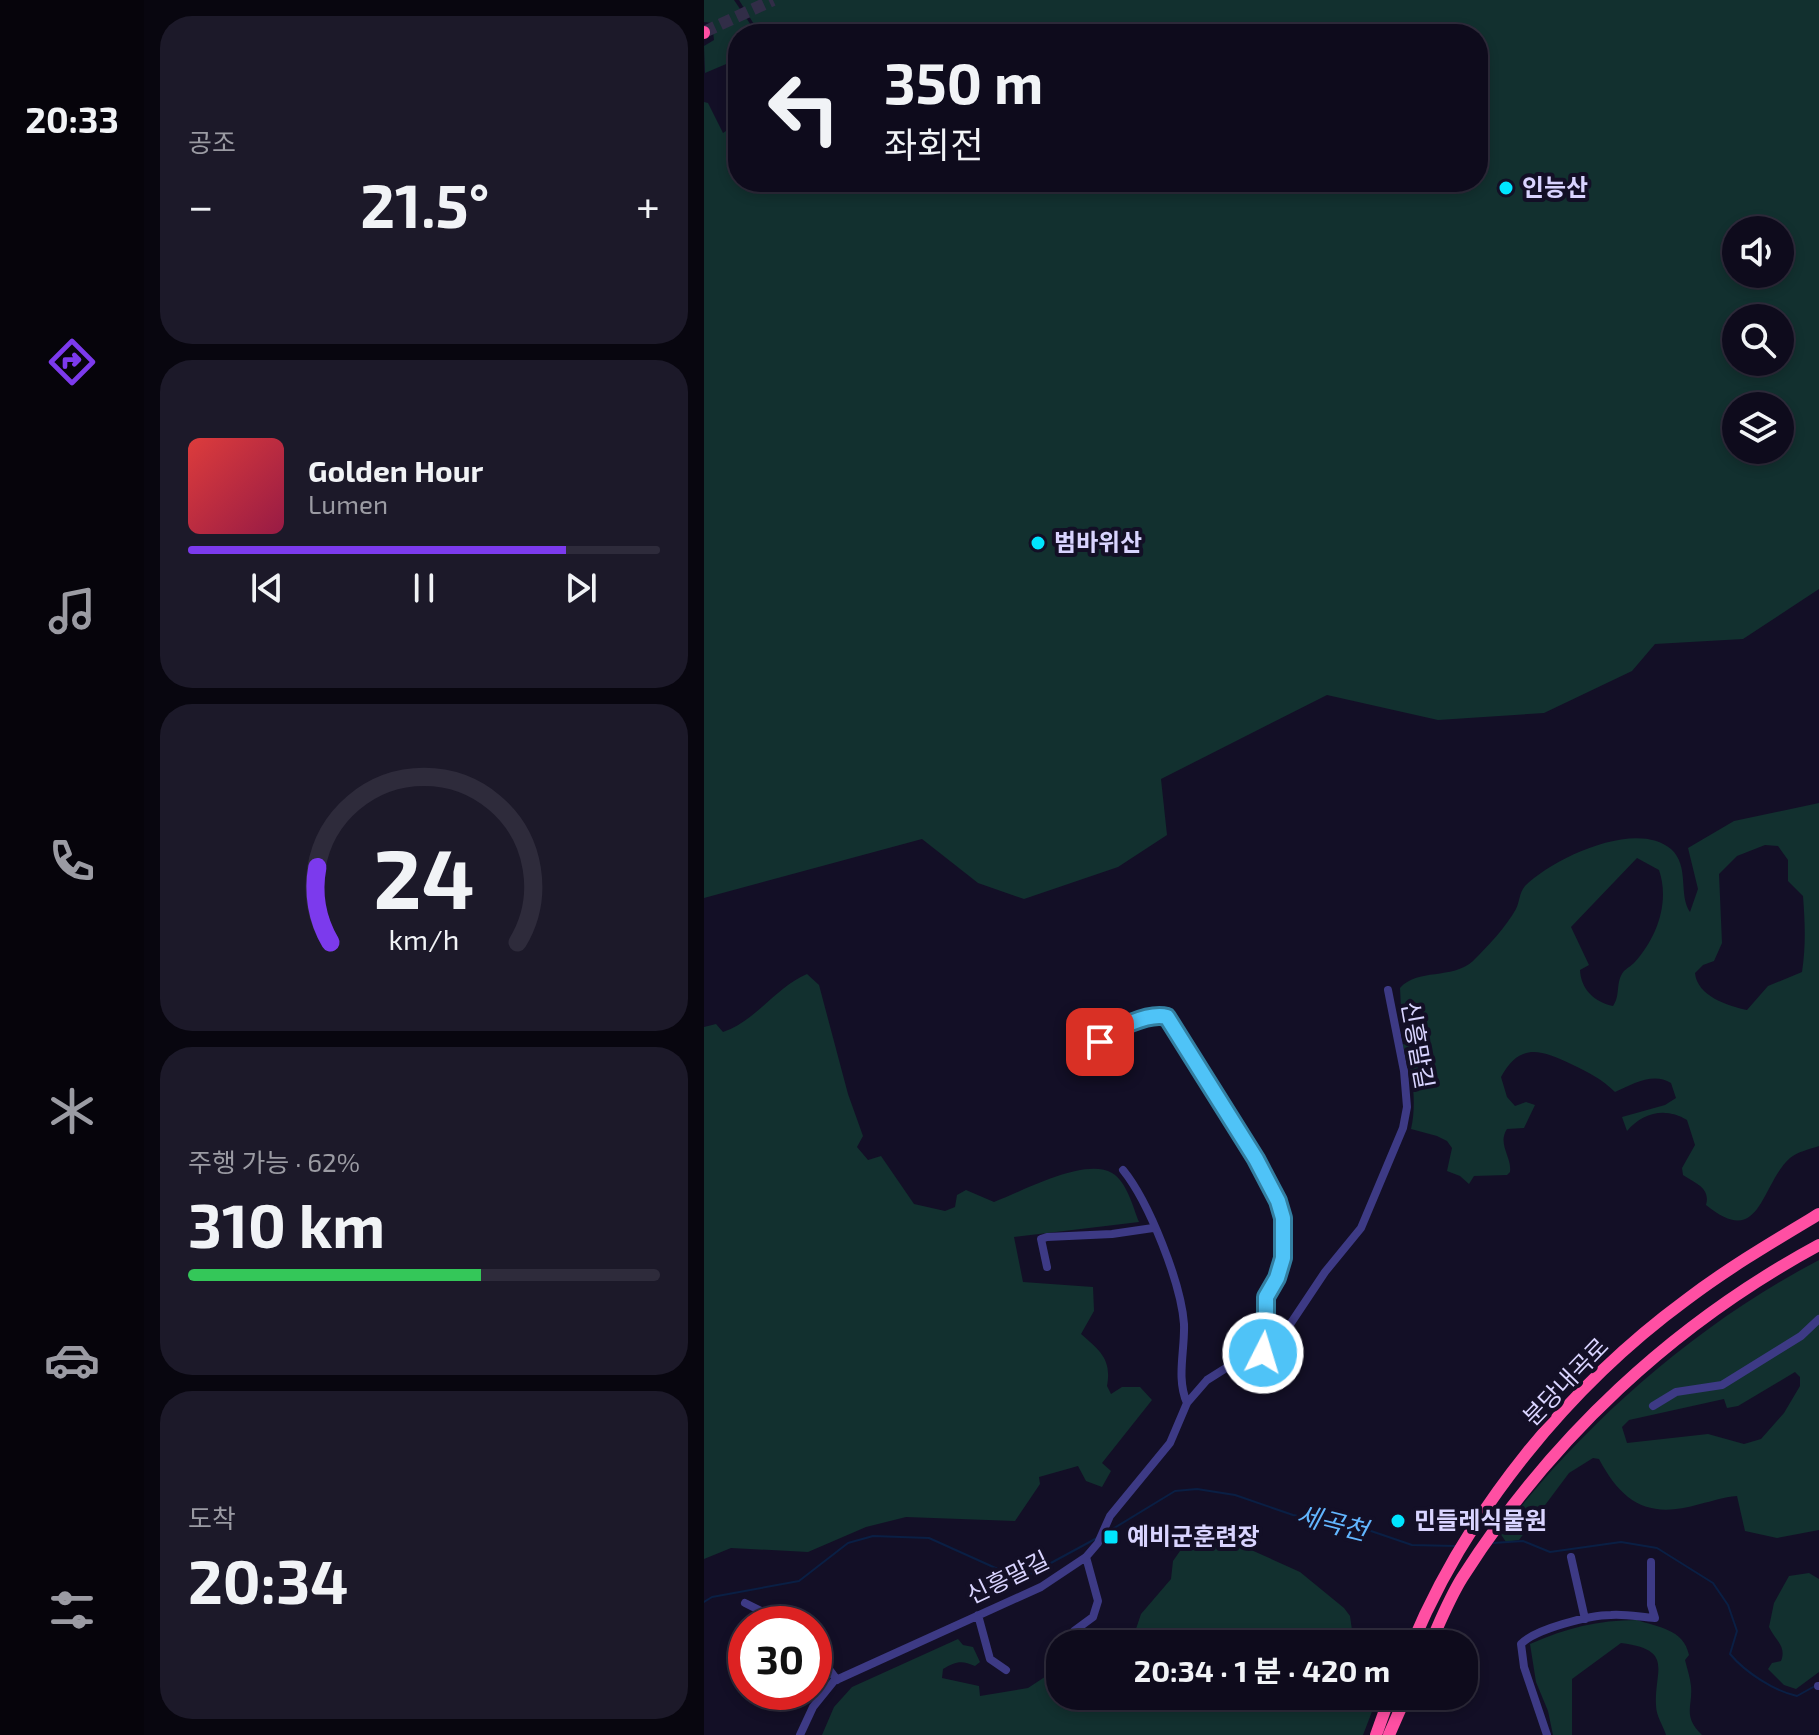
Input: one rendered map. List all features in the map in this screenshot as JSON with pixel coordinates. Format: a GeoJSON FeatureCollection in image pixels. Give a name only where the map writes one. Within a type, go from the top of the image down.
{"type":"FeatureCollection","features":[{"type":"Feature","properties":{"kind":"highway","name":"분당내곡로"},"geometry":{"type":"LineString","coordinates":[[1418,1630],[1426,1610],[1494,1498],[1547,1431],[1588,1386],[1647,1331],[1720,1275],[1819,1214]]}},
{"type":"Feature","properties":{"kind":"highway","name":"분당내곡로"},"geometry":{"type":"LineString","coordinates":[[1437,1630],[1460,1581],[1485,1544],[1562,1445],[1656,1355],[1723,1302],[1819,1245]]}},
{"type":"Feature","properties":{"kind":"highway"},"geometry":{"type":"LineString","coordinates":[[1376,1735],[1385,1710]]}},
{"type":"Feature","properties":{"kind":"highway"},"geometry":{"type":"LineString","coordinates":[[1390,1735],[1400,1710]]}},
{"type":"Feature","properties":{"kind":"street","name":"신흥말길"},"geometry":{"type":"LineString","coordinates":[[800,1735],[818,1700],[837,1680],[1041,1587],[1086,1557],[1098,1543],[1110,1516],[1170,1443],[1187,1403],[1215,1375],[1263,1353],[1287,1329],[1325,1272],[1361,1228],[1403,1128],[1407,1107],[1404,1071],[1388,990]]}},
{"type":"Feature","properties":{"kind":"street"},"geometry":{"type":"LineString","coordinates":[[1082,1057],[1094,1051],[1106,1036],[1147,1017],[1167,1017],[1256,1159],[1278,1201],[1283,1218],[1283,1258],[1277,1278],[1266,1297],[1263,1353]]}},
{"type":"Feature","properties":{"kind":"street"},"geometry":{"type":"LineString","coordinates":[[1123,1170],[1133,1182],[1172,1274],[1182,1311],[1182,1391],[1187,1403]]}},
{"type":"Feature","properties":{"kind":"street"},"geometry":{"type":"LineString","coordinates":[[1047,1267],[1041,1239],[1153,1228]]}},
{"type":"Feature","properties":{"kind":"street"},"geometry":{"type":"LineString","coordinates":[[1653,1406],[1676,1392],[1722,1385],[1801,1336],[1819,1319]]}},
{"type":"Feature","properties":{"kind":"street"},"geometry":{"type":"LineString","coordinates":[[1075,1630],[1093,1617],[1098,1601],[1086,1557]]}},
{"type":"Feature","properties":{"kind":"street"},"geometry":{"type":"LineString","coordinates":[[1571,1557],[1585,1619]]}},
{"type":"Feature","properties":{"kind":"street"},"geometry":{"type":"LineString","coordinates":[[1547,1735],[1524,1667],[1521,1644],[1538,1632],[1585,1619],[1607,1615],[1655,1618],[1651,1605],[1651,1562]]}},
{"type":"Feature","properties":{"kind":"street"},"geometry":{"type":"LineString","coordinates":[[745,1603],[751,1606]]}},
{"type":"Feature","properties":{"kind":"street"},"geometry":{"type":"LineString","coordinates":[[978,1615],[990,1659],[1006,1670]]}},
{"type":"Feature","properties":{"kind":"street"},"geometry":{"type":"LineString","coordinates":[[832,1673],[837,1680]]}},
{"type":"Feature","properties":{"kind":"green space"},"geometry":{"type":"Polygon","coordinates":[[[704,0],[734,0],[750,24],[728,24],[728,63],[705,73],[704,46],[714,40],[712,23],[704,22],[704,0]]]}},
{"type":"Feature","properties":{"kind":"green space"},"geometry":{"type":"Polygon","coordinates":[[[739,0],[1819,0],[1819,589],[1743,639],[1655,644],[1632,671],[1544,713],[1438,720],[1327,695],[1161,779],[1167,835],[1118,867],[1024,899],[978,883],[922,839],[704,898],[704,102],[708,103],[723,133],[728,130],[728,192],[1488,192],[1488,24],[754,24],[739,0]]]}},
{"type":"Feature","properties":{"kind":"green space"},"geometry":{"type":"Polygon","coordinates":[[[1819,803],[1819,1146],[1790,1158],[1749,1217],[1738,1220],[1724,1217],[1706,1205],[1704,1190],[1683,1175],[1682,1168],[1695,1145],[1687,1120],[1671,1114],[1655,1114],[1640,1119],[1627,1131],[1622,1117],[1665,1105],[1676,1098],[1671,1083],[1650,1079],[1615,1092],[1577,1067],[1550,1055],[1532,1052],[1516,1058],[1501,1077],[1507,1097],[1515,1106],[1526,1102],[1535,1105],[1524,1128],[1507,1129],[1504,1135],[1510,1172],[1507,1175],[1474,1176],[1469,1184],[1447,1171],[1452,1148],[1447,1141],[1411,1129],[1413,1086],[1402,1044],[1410,1045],[1421,1034],[1416,1012],[1401,1007],[1400,988],[1416,978],[1465,967],[1507,923],[1525,886],[1538,875],[1574,854],[1617,840],[1637,838],[1656,841],[1671,849],[1680,864],[1690,912],[1698,889],[1688,848],[1734,821],[1819,803]],[[1765,845],[1737,856],[1719,874],[1722,943],[1714,961],[1703,965],[1695,973],[1707,994],[1723,1003],[1747,1010],[1768,986],[1802,972],[1805,934],[1803,896],[1788,881],[1788,860],[1778,846],[1765,845]],[[1637,858],[1571,927],[1589,965],[1580,970],[1583,984],[1600,1002],[1613,1006],[1621,975],[1649,942],[1662,907],[1659,870],[1637,858]]]}},
{"type":"Feature","properties":{"kind":"green space"},"geometry":{"type":"Polygon","coordinates":[[[807,974],[819,985],[848,1094],[863,1136],[857,1147],[868,1160],[881,1156],[914,1204],[945,1211],[955,1207],[957,1195],[966,1190],[994,1202],[1054,1177],[1086,1169],[1112,1173],[1122,1182],[1139,1222],[1014,1237],[1023,1282],[1093,1287],[1094,1311],[1081,1334],[1106,1362],[1107,1386],[1111,1394],[1122,1387],[1140,1387],[1152,1400],[1102,1463],[1111,1471],[1102,1487],[1086,1481],[1078,1466],[1039,1477],[1040,1484],[1015,1521],[906,1517],[866,1527],[808,1552],[731,1548],[704,1559],[704,1027],[716,1024],[723,1032],[735,1027],[785,987],[807,974]]]}},
{"type":"Feature","properties":{"kind":"green space"},"geometry":{"type":"Polygon","coordinates":[[[1819,1260],[1819,1530],[1777,1538],[1745,1531],[1737,1496],[1666,1510],[1639,1504],[1618,1487],[1599,1459],[1593,1458],[1569,1473],[1519,1540],[1506,1542],[1500,1533],[1533,1492],[1605,1415],[1686,1346],[1773,1286],[1819,1260]],[[1795,1372],[1738,1406],[1727,1408],[1724,1399],[1629,1420],[1622,1427],[1627,1443],[1708,1434],[1744,1444],[1761,1439],[1784,1413],[1800,1386],[1800,1377],[1795,1372]]]}},
{"type":"Feature","properties":{"kind":"green space"},"geometry":{"type":"Polygon","coordinates":[[[1187,1541],[1221,1541],[1249,1549],[1300,1572],[1344,1608],[1350,1616],[1352,1630],[1136,1630],[1141,1614],[1171,1579],[1173,1561],[1187,1541]]]}},
{"type":"Feature","properties":{"kind":"green space"},"geometry":{"type":"Polygon","coordinates":[[[1809,1573],[1819,1579],[1819,1672],[1796,1689],[1784,1685],[1768,1669],[1772,1663],[1781,1661],[1782,1656],[1781,1647],[1769,1627],[1774,1603],[1789,1576],[1809,1573]]]}},
{"type":"Feature","properties":{"kind":"green space"},"geometry":{"type":"Polygon","coordinates":[[[1637,1620],[1669,1630],[1686,1646],[1689,1655],[1685,1660],[1691,1686],[1690,1716],[1702,1735],[1666,1735],[1656,1709],[1658,1664],[1655,1656],[1638,1646],[1621,1643],[1572,1679],[1572,1735],[1553,1735],[1548,1711],[1536,1682],[1530,1644],[1582,1626],[1637,1620]]]}},
{"type":"Feature","properties":{"kind":"green space"},"geometry":{"type":"Polygon","coordinates":[[[958,1639],[963,1645],[973,1647],[980,1662],[975,1666],[963,1662],[952,1664],[943,1669],[942,1678],[979,1686],[980,1696],[1028,1688],[1046,1676],[1046,1710],[1373,1710],[1363,1735],[822,1735],[834,1707],[852,1687],[958,1639]]]}},
{"type":"Feature","properties":{"kind":"waterway","name":"세곡천"},"geometry":{"type":"LineString","coordinates":[[1106,1533],[1175,1491],[1197,1489],[1235,1495],[1293,1515],[1371,1531],[1412,1545],[1455,1546]]}},
{"type":"Feature","properties":{"kind":"waterway","name":"세곡천"},"geometry":{"type":"LineString","coordinates":[[704,1602],[712,1597],[799,1581],[848,1543],[873,1536],[929,1538],[1000,1570],[1025,1577],[1097,1538]]}},
{"type":"Feature","properties":{"kind":"waterway","name":"세곡천"},"geometry":{"type":"LineString","coordinates":[[1493,1543],[1523,1541],[1550,1552],[1621,1542],[1657,1548],[1713,1583],[1728,1605],[1737,1631],[1730,1654],[1744,1667],[1760,1680],[1797,1696],[1815,1686]]}},
{"type":"Feature","properties":{"kind":"tunnel"},"geometry":{"type":"LineString","coordinates":[[704,32],[773,0]]}},
{"type":"Feature","properties":{"kind":"place","name":"인능산"},"geometry":{"type":"Point","coordinates":[1506,188]}},
{"type":"Feature","properties":{"kind":"place","name":"범바위산"},"geometry":{"type":"Point","coordinates":[1038,543]}},
{"type":"Feature","properties":{"kind":"place","name":"민들레식물원"},"geometry":{"type":"Point","coordinates":[1398,1521]}},
{"type":"Feature","properties":{"kind":"place","name":"예비군훈련장"},"geometry":{"type":"Point","coordinates":[1111,1537]}},
{"type":"Feature","properties":{"kind":"route"},"geometry":{"type":"LineString","coordinates":[[1100,1042],[1106,1036],[1147,1017],[1167,1017],[1266,1176],[1283,1218],[1283,1258],[1277,1278],[1266,1297],[1263,1353]]}}]}
